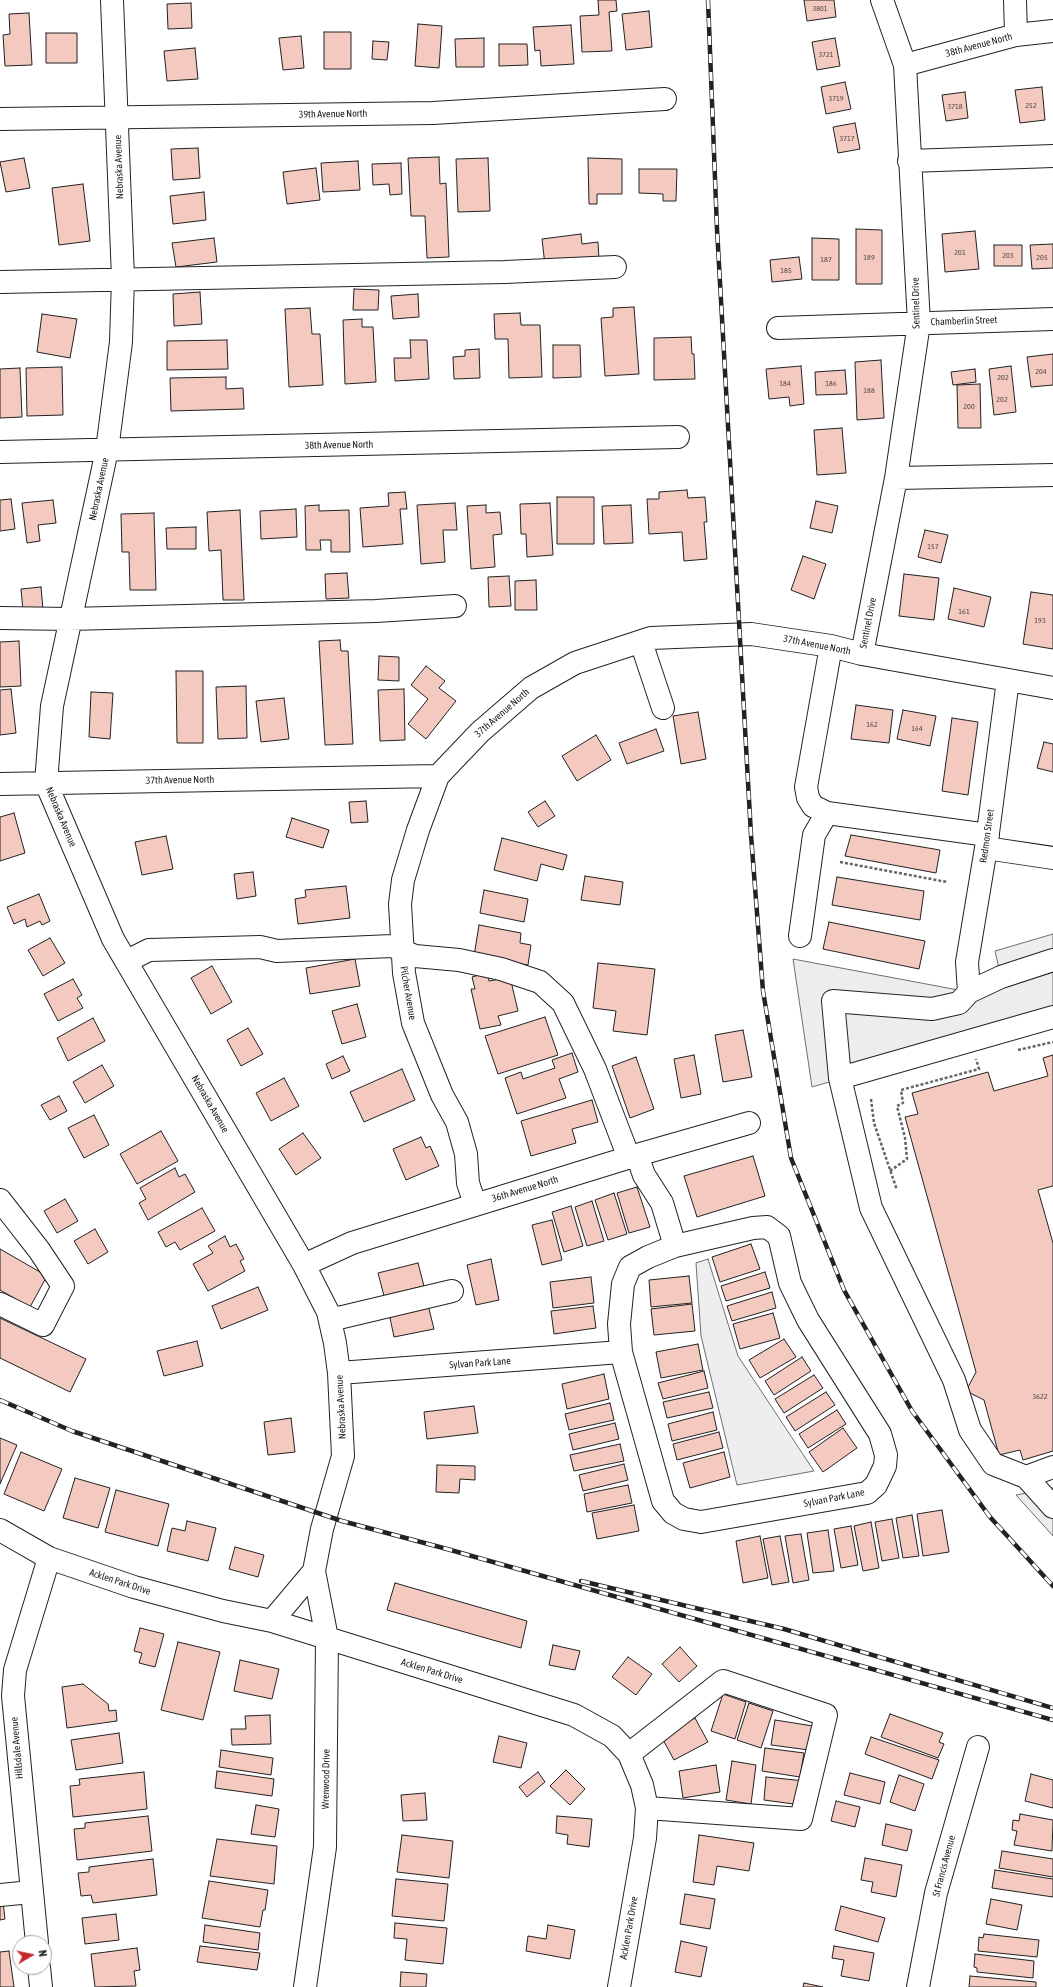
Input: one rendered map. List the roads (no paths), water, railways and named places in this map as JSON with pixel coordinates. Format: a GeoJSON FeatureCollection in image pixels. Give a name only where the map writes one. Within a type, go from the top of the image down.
{"type":"FeatureCollection","features":[{"type":"Feature","properties":{"kind":"street","name":"Nebraska Avenue"},"geometry":{"type":"LineString","coordinates":[[112,0],[123,278],[121,342],[107,450],[52,706],[46,783],[113,939],[304,1265],[330,1320],[339,1373],[343,1456],[322,1529],[314,1570]]}},
{"type":"Feature","properties":{"kind":"street","name":"Sentinel Drive"},"geometry":{"type":"LineString","coordinates":[[862,654],[896,478],[918,323],[905,65],[882,0]]}},
{"type":"Feature","properties":{"kind":"street"},"geometry":{"type":"LineString","coordinates":[[1015,0],[1016,35]]}},
{"type":"Feature","properties":{"kind":"street","name":"38th Avenue North"},"geometry":{"type":"LineString","coordinates":[[905,65],[1016,35],[1053,31]]}},
{"type":"Feature","properties":{"kind":"street","name":"39th Avenue North"},"geometry":{"type":"LineString","coordinates":[[0,119],[117,116],[433,113],[665,99]]}},
{"type":"Feature","properties":{"kind":"street"},"geometry":{"type":"LineString","coordinates":[[909,161],[1053,156]]}},
{"type":"Feature","properties":{"kind":"street"},"geometry":{"type":"LineString","coordinates":[[0,282],[123,278],[481,273],[615,267]]}},
{"type":"Feature","properties":{"kind":"street","name":"Chamberlin Street"},"geometry":{"type":"LineString","coordinates":[[778,328],[1053,319]]}},
{"type":"Feature","properties":{"kind":"street","name":"38th Avenue North"},"geometry":{"type":"LineString","coordinates":[[0,452],[678,437]]}},
{"type":"Feature","properties":{"kind":"street"},"geometry":{"type":"LineString","coordinates":[[896,478],[1053,475]]}},
{"type":"Feature","properties":{"kind":"street"},"geometry":{"type":"LineString","coordinates":[[0,618],[70,619],[376,611],[455,606]]}},
{"type":"Feature","properties":{"kind":"street","name":"37th Avenue North"},"geometry":{"type":"LineString","coordinates":[[0,784],[438,776],[480,732],[531,688],[576,663],[652,638],[751,634],[831,646],[862,654],[1053,688]]}},
{"type":"Feature","properties":{"kind":"street"},"geometry":{"type":"LineString","coordinates":[[641,642],[664,708]]}},
{"type":"Feature","properties":{"kind":"street"},"geometry":{"type":"LineString","coordinates":[[831,646],[806,787],[808,798],[812,806],[827,813],[987,841],[1053,858]]}},
{"type":"Feature","properties":{"kind":"street","name":"Redmon Street"},"geometry":{"type":"LineString","coordinates":[[969,992],[967,962],[987,841],[1008,680]]}},
{"type":"Feature","properties":{"kind":"street","name":"Pilcher Avenue"},"geometry":{"type":"LineString","coordinates":[[438,776],[418,830],[403,880],[400,904],[402,951],[407,994],[413,1023],[442,1095],[457,1122],[466,1154],[468,1183],[475,1204]]}},
{"type":"Feature","properties":{"kind":"street"},"geometry":{"type":"LineString","coordinates":[[800,936],[814,835],[827,813]]}},
{"type":"Feature","properties":{"kind":"street"},"geometry":{"type":"LineString","coordinates":[[127,961],[149,950],[260,947],[277,951],[392,946],[415,956],[459,960],[501,969],[540,982],[563,1003],[595,1069],[633,1156],[662,1202],[676,1246]]}},
{"type":"Feature","properties":{"kind":"street"},"geometry":{"type":"LineString","coordinates":[[1050,1496],[1026,1476],[993,1464],[970,1430],[954,1380],[871,1208],[840,1078],[834,1001],[932,1009],[959,1003],[969,992],[1001,977],[1053,960]]}},
{"type":"Feature","properties":{"kind":"street"},"geometry":{"type":"LineString","coordinates":[[840,1078],[1053,1017]]}},
{"type":"Feature","properties":{"kind":"street","name":"36th Avenue North"},"geometry":{"type":"LineString","coordinates":[[304,1265],[352,1243],[633,1156],[749,1123]]}},
{"type":"Feature","properties":{"kind":"street"},"geometry":{"type":"LineString","coordinates":[[0,1200],[39,1250],[63,1286],[43,1325],[0,1304]]}},
{"type":"Feature","properties":{"kind":"street","name":"Sylvan Park Lane"},"geometry":{"type":"LineString","coordinates":[[767,1227],[779,1236],[790,1283],[808,1320],[880,1434],[886,1455],[882,1476],[876,1485],[867,1492],[701,1522],[684,1520],[673,1513],[663,1501],[621,1352],[619,1324],[622,1284],[630,1267],[648,1257],[676,1246],[753,1228],[767,1227]]}},
{"type":"Feature","properties":{"kind":"street"},"geometry":{"type":"LineString","coordinates":[[330,1320],[452,1291]]}},
{"type":"Feature","properties":{"kind":"street","name":"Sylvan Park Lane"},"geometry":{"type":"LineString","coordinates":[[339,1373],[621,1352]]}},
{"type":"Feature","properties":{"kind":"street"},"geometry":{"type":"LineString","coordinates":[[1026,1476],[1053,1467]]}},
{"type":"Feature","properties":{"kind":"street","name":"Acklen Park Drive"},"geometry":{"type":"LineString","coordinates":[[0,1530],[49,1558],[134,1587],[222,1611],[272,1621],[327,1638],[574,1715],[612,1736],[629,1754],[642,1785],[646,1808],[645,1838],[619,1987]]}},
{"type":"Feature","properties":{"kind":"street","name":"Hillsdale Avenue"},"geometry":{"type":"LineString","coordinates":[[35,1935],[31,1892],[7,1730],[16,1670],[49,1558]]}},
{"type":"Feature","properties":{"kind":"street"},"geometry":{"type":"LineString","coordinates":[[272,1621],[314,1570]]}},
{"type":"Feature","properties":{"kind":"street","name":"Wrenwood Drive"},"geometry":{"type":"LineString","coordinates":[[305,1987],[325,1847],[327,1638],[319,1604],[314,1570]]}},
{"type":"Feature","properties":{"kind":"street"},"geometry":{"type":"LineString","coordinates":[[629,1754],[723,1681],[826,1715],[801,1819],[646,1808]]}},
{"type":"Feature","properties":{"kind":"street","name":"St Francis Avenue"},"geometry":{"type":"LineString","coordinates":[[918,1987],[936,1893],[978,1747]]}},
{"type":"Feature","properties":{"kind":"street"},"geometry":{"type":"LineString","coordinates":[[0,1895],[31,1892]]}},
{"type":"Feature","properties":{"kind":"street"},"geometry":{"type":"LineString","coordinates":[[40,1975],[41,1987]]}},
{"type":"Feature","properties":{"kind":"railway"},"geometry":{"type":"LineString","coordinates":[[708,0],[717,229],[751,835],[763,991],[791,1158],[844,1290],[912,1411],[990,1517],[1053,1586]]}},
{"type":"Feature","properties":{"kind":"railway"},"geometry":{"type":"LineString","coordinates":[[0,1400],[72,1431],[342,1521],[447,1549],[1053,1720]]}},
{"type":"Feature","properties":{"kind":"railway"},"geometry":{"type":"LineString","coordinates":[[581,1581],[784,1629],[1053,1708]]}}]}
